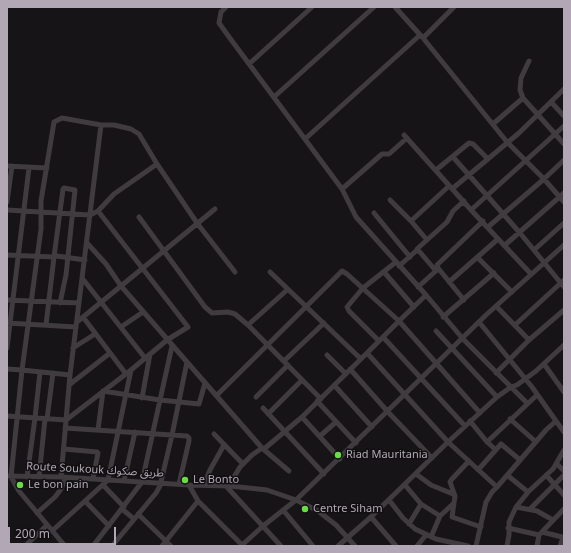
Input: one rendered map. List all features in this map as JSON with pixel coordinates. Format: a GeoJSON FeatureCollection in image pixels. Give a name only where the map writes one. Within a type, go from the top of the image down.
{"type":"FeatureCollection","features":[{"type":"Feature","properties":{"kind":"street"},"geometry":{"type":"LineString","coordinates":[[226,7],[221,12],[219,22],[342,189],[356,217],[463,339],[527,403]]}},
{"type":"Feature","properties":{"kind":"street"},"geometry":{"type":"LineString","coordinates":[[249,64],[312,7]]}},
{"type":"Feature","properties":{"kind":"street"},"geometry":{"type":"LineString","coordinates":[[274,97],[374,7]]}},
{"type":"Feature","properties":{"kind":"street"},"geometry":{"type":"LineString","coordinates":[[395,7],[422,37],[507,142],[544,179],[562,194],[564,202]]}},
{"type":"Feature","properties":{"kind":"street"},"geometry":{"type":"LineString","coordinates":[[305,139],[422,37],[454,7]]}},
{"type":"Feature","properties":{"kind":"street"},"geometry":{"type":"LineString","coordinates":[[529,61],[521,78],[520,90],[523,98],[564,144]]}},
{"type":"Feature","properties":{"kind":"street"},"geometry":{"type":"LineString","coordinates":[[411,221],[451,187],[488,159],[538,115],[564,89]]}},
{"type":"Feature","properties":{"kind":"street"},"geometry":{"type":"LineString","coordinates":[[493,124],[523,98]]}},
{"type":"Feature","properties":{"kind":"street"},"geometry":{"type":"LineString","coordinates":[[551,102],[564,116]]}},
{"type":"Feature","properties":{"kind":"street"},"geometry":{"type":"LineString","coordinates":[[62,545],[9,479],[41,229],[41,201],[54,122],[62,118],[101,125],[114,125],[131,129],[139,134],[156,164],[197,223],[235,272]]}},
{"type":"Feature","properties":{"kind":"street"},"geometry":{"type":"LineString","coordinates":[[37,513],[55,498],[61,489],[64,477],[65,428],[70,374],[101,125]]}},
{"type":"Feature","properties":{"kind":"street"},"geometry":{"type":"LineString","coordinates":[[471,210],[564,126]]}},
{"type":"Feature","properties":{"kind":"street"},"geometry":{"type":"LineString","coordinates":[[342,189],[382,154],[389,154],[406,136],[471,210],[483,221],[531,274]]}},
{"type":"Feature","properties":{"kind":"street"},"geometry":{"type":"LineString","coordinates":[[436,170],[469,143],[471,143],[488,159]]}},
{"type":"Feature","properties":{"kind":"street"},"geometry":{"type":"LineString","coordinates":[[453,157],[563,283],[515,325]]}},
{"type":"Feature","properties":{"kind":"street"},"geometry":{"type":"LineString","coordinates":[[488,227],[564,160]]}},
{"type":"Feature","properties":{"kind":"street"},"geometry":{"type":"LineString","coordinates":[[7,210],[90,216],[98,211],[114,194],[156,164]]}},
{"type":"Feature","properties":{"kind":"street"},"geometry":{"type":"LineString","coordinates":[[7,202],[9,166],[47,168]]}},
{"type":"Feature","properties":{"kind":"street"},"geometry":{"type":"LineString","coordinates":[[7,348],[29,168]]}},
{"type":"Feature","properties":{"kind":"street"},"geometry":{"type":"LineString","coordinates":[[46,325],[64,188],[75,190],[68,258],[60,302]]}},
{"type":"Feature","properties":{"kind":"street"},"geometry":{"type":"LineString","coordinates":[[505,245],[562,194]]}},
{"type":"Feature","properties":{"kind":"street"},"geometry":{"type":"LineString","coordinates":[[390,200],[427,240]]}},
{"type":"Feature","properties":{"kind":"street"},"geometry":{"type":"LineString","coordinates":[[464,201],[453,211],[447,222],[416,251],[363,288],[347,307],[349,311],[381,339],[421,379],[465,426]]}},
{"type":"Feature","properties":{"kind":"street"},"geometry":{"type":"LineString","coordinates":[[9,323],[76,325],[83,317],[215,208]]}},
{"type":"Feature","properties":{"kind":"street"},"geometry":{"type":"LineString","coordinates":[[7,416],[66,420],[167,340],[188,327],[98,211]]}},
{"type":"Feature","properties":{"kind":"street"},"geometry":{"type":"LineString","coordinates":[[374,213],[410,256]]}},
{"type":"Feature","properties":{"kind":"street"},"geometry":{"type":"LineString","coordinates":[[139,217],[205,307],[212,313],[228,312],[235,314],[248,325],[302,380],[336,422],[356,443]]}},
{"type":"Feature","properties":{"kind":"street"},"geometry":{"type":"LineString","coordinates":[[418,287],[437,270],[438,263],[483,221]]}},
{"type":"Feature","properties":{"kind":"street"},"geometry":{"type":"LineString","coordinates":[[534,250],[564,224]]}},
{"type":"Feature","properties":{"kind":"street"},"geometry":{"type":"LineString","coordinates":[[449,282],[478,258],[498,238]]}},
{"type":"Feature","properties":{"kind":"street"},"geometry":{"type":"LineString","coordinates":[[87,243],[106,264],[121,286],[216,396],[263,448],[289,471]]}},
{"type":"Feature","properties":{"kind":"street"},"geometry":{"type":"LineString","coordinates":[[190,485],[198,501],[242,546],[324,474],[479,322],[564,245]]}},
{"type":"Feature","properties":{"kind":"street"},"geometry":{"type":"LineString","coordinates":[[416,251],[420,252],[464,300]]}},
{"type":"Feature","properties":{"kind":"street"},"geometry":{"type":"LineString","coordinates":[[7,255],[57,256],[84,260]]}},
{"type":"Feature","properties":{"kind":"street"},"geometry":{"type":"LineString","coordinates":[[478,258],[512,292]]}},
{"type":"Feature","properties":{"kind":"street"},"geometry":{"type":"LineString","coordinates":[[216,396],[342,271],[399,321],[480,413]]}},
{"type":"Feature","properties":{"kind":"street"},"geometry":{"type":"LineString","coordinates":[[270,272],[287,290],[361,359]]}},
{"type":"Feature","properties":{"kind":"street"},"geometry":{"type":"LineString","coordinates":[[384,272],[414,307]]}},
{"type":"Feature","properties":{"kind":"street"},"geometry":{"type":"LineString","coordinates":[[444,317],[494,273]]}},
{"type":"Feature","properties":{"kind":"street"},"geometry":{"type":"LineString","coordinates":[[82,278],[145,358]]}},
{"type":"Feature","properties":{"kind":"street"},"geometry":{"type":"LineString","coordinates":[[248,325],[287,290]]}},
{"type":"Feature","properties":{"kind":"street"},"geometry":{"type":"LineString","coordinates":[[281,546],[228,486],[235,473],[243,464],[284,433],[302,417],[426,295]]}},
{"type":"Feature","properties":{"kind":"street"},"geometry":{"type":"LineString","coordinates":[[7,300],[79,303]]}},
{"type":"Feature","properties":{"kind":"street"},"geometry":{"type":"LineString","coordinates":[[496,306],[529,340]]}},
{"type":"Feature","properties":{"kind":"street"},"geometry":{"type":"LineString","coordinates":[[496,373],[529,340],[564,310]]}},
{"type":"Feature","properties":{"kind":"street"},"geometry":{"type":"LineString","coordinates":[[122,327],[143,312]]}},
{"type":"Feature","properties":{"kind":"street"},"geometry":{"type":"LineString","coordinates":[[83,317],[126,374]]}},
{"type":"Feature","properties":{"kind":"street"},"geometry":{"type":"LineString","coordinates":[[479,322],[538,395],[564,432]]}},
{"type":"Feature","properties":{"kind":"street"},"geometry":{"type":"LineString","coordinates":[[256,397],[286,363],[324,324]]}},
{"type":"Feature","properties":{"kind":"street"},"geometry":{"type":"LineString","coordinates":[[436,331],[497,397]]}},
{"type":"Feature","properties":{"kind":"street"},"geometry":{"type":"LineString","coordinates":[[73,348],[95,334]]}},
{"type":"Feature","properties":{"kind":"street"},"geometry":{"type":"LineString","coordinates":[[93,546],[142,482],[172,346]]}},
{"type":"Feature","properties":{"kind":"street"},"geometry":{"type":"LineString","coordinates":[[338,546],[372,517],[448,442],[497,397],[525,379],[562,347],[564,354]]}},
{"type":"Feature","properties":{"kind":"street"},"geometry":{"type":"LineString","coordinates":[[69,385],[110,353]]}},
{"type":"Feature","properties":{"kind":"street"},"geometry":{"type":"LineString","coordinates":[[367,353],[448,442],[497,487]]}},
{"type":"Feature","properties":{"kind":"street"},"geometry":{"type":"LineString","coordinates":[[142,398],[150,354]]}},
{"type":"Feature","properties":{"kind":"street"},"geometry":{"type":"LineString","coordinates":[[327,355],[348,371],[432,458]]}},
{"type":"Feature","properties":{"kind":"street"},"geometry":{"type":"LineString","coordinates":[[112,546],[156,493],[172,435],[187,362]]}},
{"type":"Feature","properties":{"kind":"street"},"geometry":{"type":"LineString","coordinates":[[544,364],[562,383],[564,392]]}},
{"type":"Feature","properties":{"kind":"street"},"geometry":{"type":"LineString","coordinates":[[7,369],[70,374]]}},
{"type":"Feature","properties":{"kind":"street"},"geometry":{"type":"LineString","coordinates":[[52,532],[108,480],[131,370]]}},
{"type":"Feature","properties":{"kind":"street"},"geometry":{"type":"LineString","coordinates":[[27,477],[40,372]]}},
{"type":"Feature","properties":{"kind":"street"},"geometry":{"type":"LineString","coordinates":[[39,477],[53,373]]}},
{"type":"Feature","properties":{"kind":"street"},"geometry":{"type":"LineString","coordinates":[[268,414],[302,380]]}},
{"type":"Feature","properties":{"kind":"street"},"geometry":{"type":"LineString","coordinates":[[103,391],[142,398],[199,404],[205,383]]}},
{"type":"Feature","properties":{"kind":"street"},"geometry":{"type":"LineString","coordinates":[[334,385],[372,427]]}},
{"type":"Feature","properties":{"kind":"street"},"geometry":{"type":"LineString","coordinates":[[98,430],[103,391]]}},
{"type":"Feature","properties":{"kind":"street"},"geometry":{"type":"LineString","coordinates":[[487,442],[527,403],[538,395]]}},
{"type":"Feature","properties":{"kind":"street"},"geometry":{"type":"LineString","coordinates":[[263,408],[284,433],[324,474]]}},
{"type":"Feature","properties":{"kind":"street"},"geometry":{"type":"LineString","coordinates":[[302,417],[340,459]]}},
{"type":"Feature","properties":{"kind":"street"},"geometry":{"type":"LineString","coordinates":[[510,419],[536,442]]}},
{"type":"Feature","properties":{"kind":"street"},"geometry":{"type":"LineString","coordinates":[[476,546],[486,502],[492,492],[556,421]]}},
{"type":"Feature","properties":{"kind":"street"},"geometry":{"type":"LineString","coordinates":[[320,436],[336,422]]}},
{"type":"Feature","properties":{"kind":"street"},"geometry":{"type":"LineString","coordinates":[[470,422],[496,450]]}},
{"type":"Feature","properties":{"kind":"street"},"geometry":{"type":"LineString","coordinates":[[65,428],[187,436],[189,441],[179,484]]}},
{"type":"Feature","properties":{"kind":"street"},"geometry":{"type":"LineString","coordinates":[[124,481],[135,432]]}},
{"type":"Feature","properties":{"kind":"street"},"geometry":{"type":"LineString","coordinates":[[214,434],[243,464]]}},
{"type":"Feature","properties":{"kind":"street"},"geometry":{"type":"LineString","coordinates":[[478,470],[500,444],[502,444],[520,460]]}},
{"type":"Feature","properties":{"kind":"street"},"geometry":{"type":"LineString","coordinates":[[204,485],[210,470],[224,445]]}},
{"type":"Feature","properties":{"kind":"street"},"geometry":{"type":"LineString","coordinates":[[64,449],[97,452],[98,454],[93,479]]}},
{"type":"Feature","properties":{"kind":"street"},"geometry":{"type":"LineString","coordinates":[[507,546],[509,536],[509,519],[516,507],[528,492],[557,464],[564,450]]}},
{"type":"Feature","properties":{"kind":"street"},"geometry":{"type":"LineString","coordinates":[[469,461],[450,482],[455,496],[452,517],[481,527]]}},
{"type":"Feature","properties":{"kind":"street"},"geometry":{"type":"LineString","coordinates":[[557,464],[564,471]]}},
{"type":"Feature","properties":{"kind":"street"},"geometry":{"type":"LineString","coordinates":[[416,474],[431,484],[451,492],[455,496]]}},
{"type":"Feature","properties":{"kind":"street"},"geometry":{"type":"LineString","coordinates":[[508,475],[528,492]]}},
{"type":"Feature","properties":{"kind":"street"},"geometry":{"type":"LineString","coordinates":[[546,475],[564,495]]}},
{"type":"Feature","properties":{"kind":"street"},"geometry":{"type":"LineString","coordinates":[[530,509],[564,475]]}},
{"type":"Feature","properties":{"kind":"street","name":"Route Soukouk طريق صكوك"},"geometry":{"type":"LineString","coordinates":[[9,479],[27,477],[64,477],[228,486],[267,490],[296,500],[318,511],[327,517],[355,546]]}},
{"type":"Feature","properties":{"kind":"street"},"geometry":{"type":"LineString","coordinates":[[103,485],[134,519]]}},
{"type":"Feature","properties":{"kind":"street"},"geometry":{"type":"LineString","coordinates":[[405,485],[421,504],[440,516]]}},
{"type":"Feature","properties":{"kind":"street"},"geometry":{"type":"LineString","coordinates":[[389,500],[409,524],[428,536],[468,546]]}},
{"type":"Feature","properties":{"kind":"street"},"geometry":{"type":"LineString","coordinates":[[162,546],[198,501]]}},
{"type":"Feature","properties":{"kind":"street"},"geometry":{"type":"LineString","coordinates":[[86,502],[109,526]]}},
{"type":"Feature","properties":{"kind":"street"},"geometry":{"type":"LineString","coordinates":[[417,546],[428,536],[440,516],[454,503]]}},
{"type":"Feature","properties":{"kind":"street"},"geometry":{"type":"LineString","coordinates":[[409,524],[421,504]]}},
{"type":"Feature","properties":{"kind":"street"},"geometry":{"type":"LineString","coordinates":[[516,507],[537,511],[553,520]]}},
{"type":"Feature","properties":{"kind":"street"},"geometry":{"type":"LineString","coordinates":[[537,546],[541,533],[564,509]]}},
{"type":"Feature","properties":{"kind":"street"},"geometry":{"type":"LineString","coordinates":[[283,510],[313,546]]}},
{"type":"Feature","properties":{"kind":"street"},"geometry":{"type":"LineString","coordinates":[[138,514],[171,546]]}},
{"type":"Feature","properties":{"kind":"street"},"geometry":{"type":"LineString","coordinates":[[372,517],[396,546]]}},
{"type":"Feature","properties":{"kind":"street"},"geometry":{"type":"LineString","coordinates":[[26,546],[47,525]]}},
{"type":"Feature","properties":{"kind":"street"},"geometry":{"type":"LineString","coordinates":[[508,528],[562,537],[562,543]]}},
{"type":"Feature","properties":{"kind":"place","name":"Riad Mauritania"},"geometry":{"type":"Point","coordinates":[338,455]}},
{"type":"Feature","properties":{"kind":"place","name":"Le Bonto"},"geometry":{"type":"Point","coordinates":[185,480]}},
{"type":"Feature","properties":{"kind":"place","name":"Le bon pain"},"geometry":{"type":"Point","coordinates":[20,485]}},
{"type":"Feature","properties":{"kind":"place","name":"Centre Siham"},"geometry":{"type":"Point","coordinates":[305,509]}}]}
